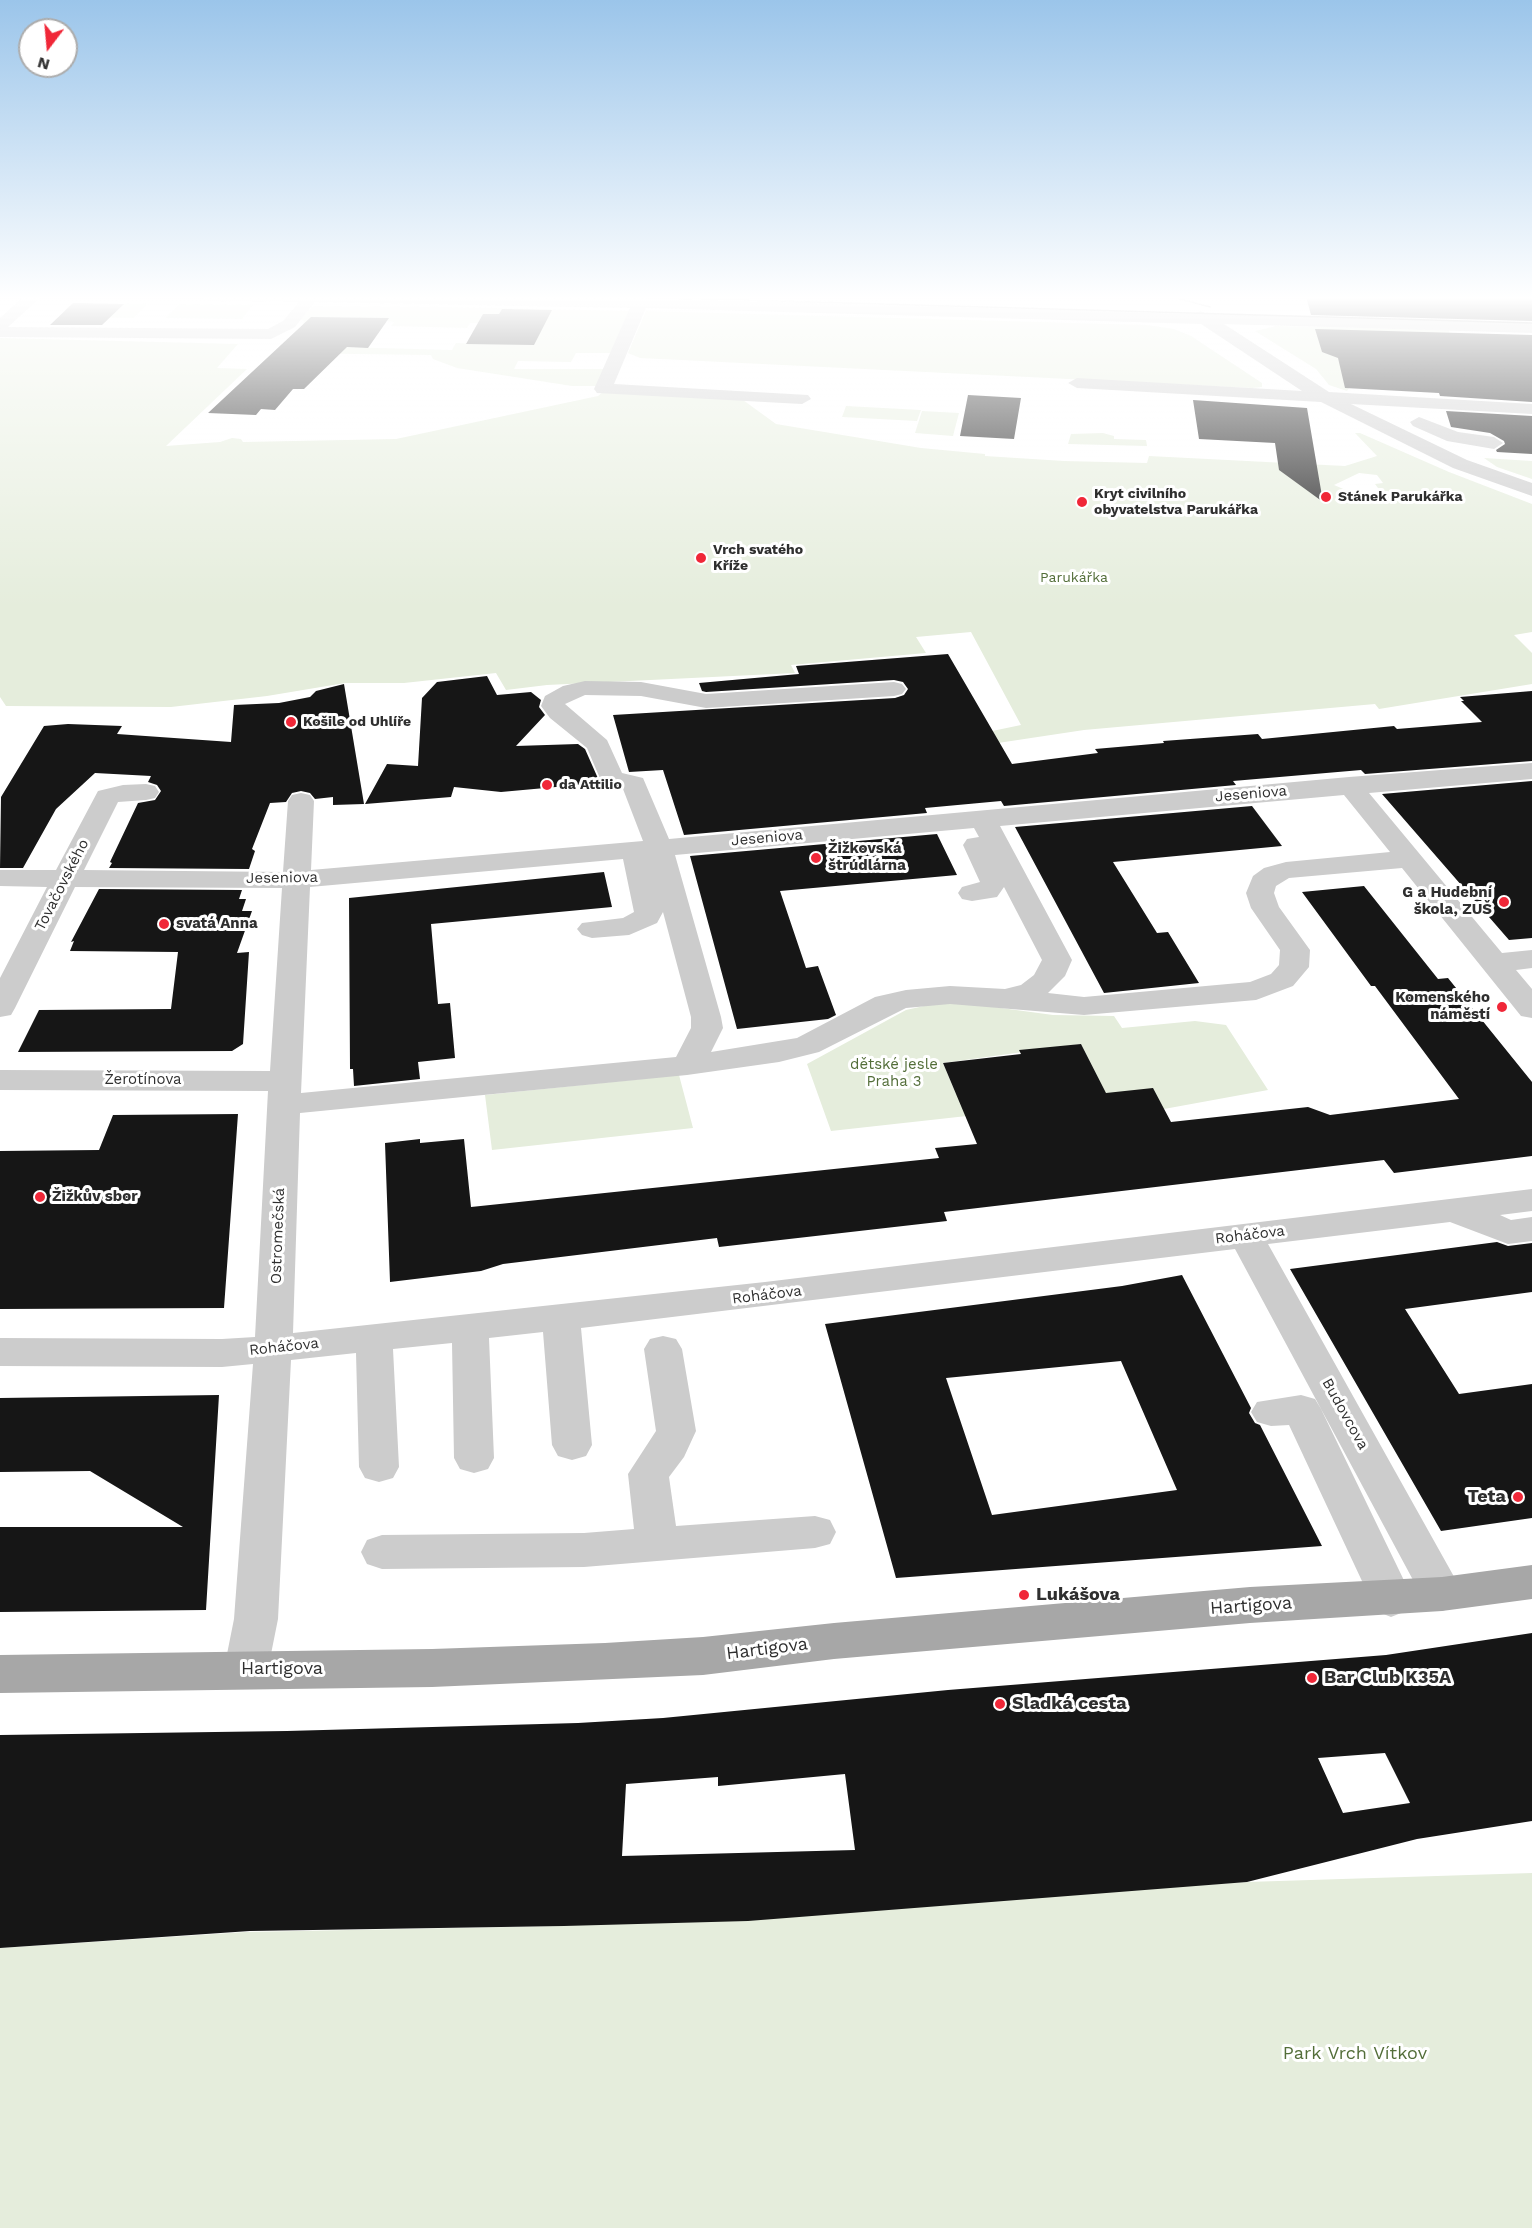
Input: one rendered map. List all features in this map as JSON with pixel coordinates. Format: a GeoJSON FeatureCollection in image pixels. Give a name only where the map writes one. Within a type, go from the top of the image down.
{"type":"FeatureCollection","features":[{"type":"Feature","properties":{"kind":"main road","name":"Hartigova"},"geometry":{"type":"LineString","coordinates":[[0,1674],[432,1668],[605,1662],[703,1656],[834,1641],[1250,1605],[1391,1599],[1532,1582]]}},
{"type":"Feature","properties":{"kind":"street"},"geometry":{"type":"LineString","coordinates":[[1331,400],[1460,464],[1532,490]]}},
{"type":"Feature","properties":{"kind":"street"},"geometry":{"type":"LineString","coordinates":[[1374,400],[1532,409]]}},
{"type":"Feature","properties":{"kind":"street"},"geometry":{"type":"LineString","coordinates":[[1395,402],[1413,418],[1443,434],[1471,441],[1494,443]]}},
{"type":"Feature","properties":{"kind":"street"},"geometry":{"type":"LineString","coordinates":[[1413,418],[1449,421]]}},
{"type":"Feature","properties":{"kind":"street"},"geometry":{"type":"LineString","coordinates":[[687,1065],[702,1040],[706,1017],[647,849],[634,784],[611,778],[598,745],[553,706],[554,701],[559,696],[585,688],[641,689],[706,701],[894,689]]}},
{"type":"Feature","properties":{"kind":"street","name":"Jeseniova"},"geometry":{"type":"LineString","coordinates":[[0,878],[296,880],[974,818],[1532,771]]}},
{"type":"Feature","properties":{"kind":"street"},"geometry":{"type":"LineString","coordinates":[[1349,785],[1532,1009]]}},
{"type":"Feature","properties":{"kind":"street","name":"Tovačovského"},"geometry":{"type":"LineString","coordinates":[[0,1008],[107,797],[123,793],[146,792]]}},
{"type":"Feature","properties":{"kind":"street","name":"Ostromečská"},"geometry":{"type":"LineString","coordinates":[[246,1669],[256,1619],[273,1349],[284,1093],[301,801]]}},
{"type":"Feature","properties":{"kind":"street"},"geometry":{"type":"LineString","coordinates":[[972,892],[987,891],[994,882],[974,818]]}},
{"type":"Feature","properties":{"kind":"street"},"geometry":{"type":"LineString","coordinates":[[974,818],[1057,960],[1054,970],[1032,991],[1007,998]]}},
{"type":"Feature","properties":{"kind":"street"},"geometry":{"type":"LineString","coordinates":[[592,929],[629,926],[648,917],[650,909],[647,849]]}},
{"type":"Feature","properties":{"kind":"street","name":"Žerotínova"},"geometry":{"type":"LineString","coordinates":[[0,1080],[284,1093],[438,1091],[687,1065],[808,1045],[886,1004],[906,999],[950,995],[1084,1006],[1256,992],[1282,980],[1294,967],[1295,950],[1265,908],[1260,893],[1263,882],[1274,874],[1286,870],[1408,859]]}},
{"type":"Feature","properties":{"kind":"street"},"geometry":{"type":"LineString","coordinates":[[1495,963],[1532,959]]}},
{"type":"Feature","properties":{"kind":"street","name":"Roháčova"},"geometry":{"type":"LineString","coordinates":[[0,1352],[222,1353],[273,1349],[766,1295],[1532,1200]]}},
{"type":"Feature","properties":{"kind":"street"},"geometry":{"type":"LineString","coordinates":[[1453,1209],[1508,1232],[1532,1229]]}},
{"type":"Feature","properties":{"kind":"street","name":"Budovcova"},"geometry":{"type":"LineString","coordinates":[[1245,1235],[1442,1594]]}},
{"type":"Feature","properties":{"kind":"street"},"geometry":{"type":"LineString","coordinates":[[561,1317],[572,1445]]}},
{"type":"Feature","properties":{"kind":"street"},"geometry":{"type":"LineString","coordinates":[[470,1327],[474,1458]]}},
{"type":"Feature","properties":{"kind":"street"},"geometry":{"type":"LineString","coordinates":[[374,1337],[379,1467]]}},
{"type":"Feature","properties":{"kind":"street"},"geometry":{"type":"LineString","coordinates":[[657,1545],[648,1474],[650,1468],[670,1446],[676,1431],[663,1349]]}},
{"type":"Feature","properties":{"kind":"street"},"geometry":{"type":"LineString","coordinates":[[1271,1412],[1301,1408],[1391,1599]]}},
{"type":"Feature","properties":{"kind":"street"},"geometry":{"type":"LineString","coordinates":[[382,1552],[584,1550],[815,1532]]}},
{"type":"Feature","properties":{"kind":"green space","name":"Parukářka"},"geometry":{"type":"Polygon","coordinates":[[[0,400],[214,400],[166,446],[220,442],[232,438],[241,439],[243,442],[396,439],[579,400],[743,400],[776,424],[921,448],[985,454],[985,456],[1064,461],[1147,463],[1149,456],[1345,466],[1377,456],[1355,433],[1360,433],[1449,472],[1532,504],[1532,632],[1514,635],[1532,653],[1532,684],[1379,709],[1375,704],[1084,730],[978,746],[973,735],[1021,725],[971,632],[916,637],[926,653],[791,665],[795,673],[547,685],[506,690],[496,673],[404,683],[345,683],[267,696],[171,707],[6,706],[0,697],[0,400]],[[1359,473],[1334,485],[1364,498],[1384,496],[1375,484],[1383,483],[1377,475],[1359,473]]]}},
{"type":"Feature","properties":{"kind":"green space"},"geometry":{"type":"Polygon","coordinates":[[[846,406],[921,410],[917,421],[842,417],[846,406]]]}},
{"type":"Feature","properties":{"kind":"green space"},"geometry":{"type":"Polygon","coordinates":[[[922,411],[959,413],[953,436],[915,433],[922,411]]]}},
{"type":"Feature","properties":{"kind":"green space"},"geometry":{"type":"Polygon","coordinates":[[[1103,433],[1114,436],[1114,439],[1146,440],[1147,446],[1068,444],[1071,434],[1103,433]]]}},
{"type":"Feature","properties":{"kind":"green space"},"geometry":{"type":"Polygon","coordinates":[[[1484,458],[1532,461],[1532,479],[1497,467],[1484,458]]]}},
{"type":"Feature","properties":{"kind":"green space","name":"dětské jesle Praha 3"},"geometry":{"type":"Polygon","coordinates":[[[964,1003],[1053,1015],[1114,1016],[1122,1028],[1195,1021],[1226,1025],[1268,1090],[1164,1109],[1075,1097],[1098,1078],[1081,1044],[943,1063],[956,1094],[985,1114],[831,1131],[807,1064],[906,1010],[933,1004],[964,1003]]]}},
{"type":"Feature","properties":{"kind":"green space"},"geometry":{"type":"Polygon","coordinates":[[[679,1075],[693,1128],[492,1150],[485,1095],[679,1075]]]}},
{"type":"Feature","properties":{"kind":"green space","name":"Park Vrch Vítkov"},"geometry":{"type":"Polygon","coordinates":[[[1532,1873],[1532,2228],[0,2228],[0,1948],[245,1932],[559,1926],[1247,1882],[1532,1873]]]}},
{"type":"Feature","properties":{"kind":"building"},"geometry":{"type":"Polygon","coordinates":[[[222,400],[284,400],[275,410],[261,409],[256,415],[208,413],[222,400]]]}},
{"type":"Feature","properties":{"kind":"building"},"geometry":{"type":"Polygon","coordinates":[[[967,400],[1021,400],[1014,439],[960,436],[967,400]]]}},
{"type":"Feature","properties":{"kind":"building"},"geometry":{"type":"Polygon","coordinates":[[[1193,400],[1307,408],[1323,502],[1279,470],[1275,443],[1199,439],[1193,400]]]}},
{"type":"Feature","properties":{"kind":"building"},"geometry":{"type":"Polygon","coordinates":[[[1501,400],[1532,400],[1532,402],[1501,400]]]}},
{"type":"Feature","properties":{"kind":"building"},"geometry":{"type":"Polygon","coordinates":[[[1446,411],[1532,416],[1532,454],[1497,452],[1496,450],[1505,444],[1504,441],[1490,433],[1451,427],[1446,411]]]}},
{"type":"Feature","properties":{"kind":"building"},"geometry":{"type":"Polygon","coordinates":[[[948,654],[1012,764],[1098,753],[1095,749],[1164,743],[1163,741],[1258,734],[1262,739],[1394,726],[1397,729],[1482,722],[1461,701],[1464,701],[1460,697],[1532,691],[1532,761],[1365,774],[1361,770],[1233,781],[1236,785],[1004,806],[1001,801],[925,808],[927,813],[684,835],[663,770],[629,772],[613,715],[895,698],[904,695],[908,689],[903,682],[894,680],[706,692],[702,691],[699,683],[799,674],[796,666],[948,654]]]}},
{"type":"Feature","properties":{"kind":"building"},"geometry":{"type":"Polygon","coordinates":[[[487,676],[497,695],[531,692],[541,700],[539,707],[545,715],[516,746],[578,744],[585,749],[600,783],[501,792],[454,787],[451,797],[365,804],[387,764],[418,766],[422,698],[437,682],[487,676]]]}},
{"type":"Feature","properties":{"kind":"building"},"geometry":{"type":"Polygon","coordinates":[[[344,684],[364,804],[333,805],[333,797],[315,799],[310,793],[301,791],[292,793],[286,802],[270,803],[252,849],[255,851],[249,869],[109,868],[138,803],[155,800],[161,791],[157,785],[148,782],[151,776],[95,773],[56,809],[23,868],[0,868],[1,797],[44,726],[68,724],[122,726],[117,734],[231,742],[234,705],[279,703],[310,697],[316,691],[344,684]]]}},
{"type":"Feature","properties":{"kind":"building","name":"G a Hudební škola, ZUŠ"},"geometry":{"type":"Polygon","coordinates":[[[1532,781],[1532,938],[1509,940],[1382,794],[1532,781]]]}},
{"type":"Feature","properties":{"kind":"building"},"geometry":{"type":"Polygon","coordinates":[[[1252,806],[1282,846],[1113,862],[1157,933],[1168,932],[1199,983],[1104,993],[1015,827],[1252,806]]]}},
{"type":"Feature","properties":{"kind":"building"},"geometry":{"type":"Polygon","coordinates":[[[937,834],[957,875],[780,891],[806,968],[818,966],[836,1015],[828,1019],[737,1029],[690,856],[937,834]]]}},
{"type":"Feature","properties":{"kind":"building"},"geometry":{"type":"Polygon","coordinates":[[[604,872],[612,907],[431,924],[438,1004],[450,1003],[455,1058],[418,1062],[420,1079],[354,1086],[353,1069],[350,1069],[349,898],[604,872]]]}},
{"type":"Feature","properties":{"kind":"building"},"geometry":{"type":"Polygon","coordinates":[[[1364,886],[1438,979],[1448,978],[1532,1082],[1532,1156],[1394,1173],[1384,1160],[944,1212],[947,1221],[719,1247],[717,1238],[503,1264],[481,1271],[390,1282],[385,1143],[420,1139],[420,1143],[464,1139],[471,1207],[939,1158],[935,1148],[977,1144],[943,1063],[1021,1054],[1019,1050],[1081,1044],[1106,1093],[1153,1088],[1171,1122],[1308,1107],[1330,1115],[1459,1099],[1375,986],[1371,986],[1302,892],[1364,886]]]}},
{"type":"Feature","properties":{"kind":"building"},"geometry":{"type":"Polygon","coordinates":[[[99,889],[242,890],[239,899],[246,899],[242,911],[252,911],[237,953],[249,952],[243,1044],[232,1051],[18,1052],[39,1010],[171,1009],[178,952],[70,951],[74,941],[71,942],[99,889]]]}},
{"type":"Feature","properties":{"kind":"building"},"geometry":{"type":"Polygon","coordinates":[[[238,1114],[224,1308],[0,1309],[0,1151],[99,1150],[113,1115],[238,1114]]]}},
{"type":"Feature","properties":{"kind":"building"},"geometry":{"type":"Polygon","coordinates":[[[1497,1242],[1508,1246],[1532,1243],[1532,1292],[1405,1309],[1459,1394],[1532,1384],[1532,1518],[1441,1531],[1290,1269],[1497,1242]]]}},
{"type":"Feature","properties":{"kind":"building"},"geometry":{"type":"Polygon","coordinates":[[[1182,1275],[1251,1408],[1249,1413],[1255,1423],[1260,1425],[1322,1546],[896,1578],[825,1324],[1122,1286],[1182,1275]],[[1121,1361],[946,1378],[992,1515],[1177,1490],[1121,1361]]]}},
{"type":"Feature","properties":{"kind":"building"},"geometry":{"type":"Polygon","coordinates":[[[219,1395],[206,1610],[0,1612],[0,1527],[183,1527],[90,1471],[0,1472],[0,1398],[219,1395]]]}},
{"type":"Feature","properties":{"kind":"building"},"geometry":{"type":"Polygon","coordinates":[[[1532,1633],[1532,1821],[1417,1839],[1247,1882],[748,1921],[250,1931],[0,1948],[0,1735],[287,1731],[578,1723],[663,1718],[948,1690],[1386,1655],[1532,1633]],[[1385,1753],[1318,1758],[1343,1813],[1410,1803],[1385,1753]],[[845,1774],[718,1786],[718,1777],[626,1784],[622,1856],[855,1850],[845,1774]]]}},
{"type":"Feature","properties":{"kind":"place","name":"Stánek Parukářka"},"geometry":{"type":"Point","coordinates":[1326,497]}},
{"type":"Feature","properties":{"kind":"place","name":"Kryt civilního obyvatelstva Parukářka"},"geometry":{"type":"Point","coordinates":[1082,502]}},
{"type":"Feature","properties":{"kind":"place","name":"Vrch svatého Kříže"},"geometry":{"type":"Point","coordinates":[701,558]}},
{"type":"Feature","properties":{"kind":"place","name":"Košile od Uhlíře"},"geometry":{"type":"Point","coordinates":[291,722]}},
{"type":"Feature","properties":{"kind":"place","name":"da Attilio"},"geometry":{"type":"Point","coordinates":[547,785]}},
{"type":"Feature","properties":{"kind":"place","name":"Žižkovská štrúdlárna"},"geometry":{"type":"Point","coordinates":[816,858]}},
{"type":"Feature","properties":{"kind":"place","name":"G a Hudební škola, ZUŠ"},"geometry":{"type":"Point","coordinates":[1504,902]}},
{"type":"Feature","properties":{"kind":"place","name":"svatá Anna"},"geometry":{"type":"Point","coordinates":[164,924]}},
{"type":"Feature","properties":{"kind":"place","name":"Komenského náměstí"},"geometry":{"type":"Point","coordinates":[1502,1007]}},
{"type":"Feature","properties":{"kind":"place","name":"Žižkův sbor"},"geometry":{"type":"Point","coordinates":[40,1197]}},
{"type":"Feature","properties":{"kind":"place","name":"Teta"},"geometry":{"type":"Point","coordinates":[1518,1497]}},
{"type":"Feature","properties":{"kind":"place","name":"Lukášova"},"geometry":{"type":"Point","coordinates":[1024,1595]}},
{"type":"Feature","properties":{"kind":"place","name":"Bar Club K35A"},"geometry":{"type":"Point","coordinates":[1312,1678]}},
{"type":"Feature","properties":{"kind":"place","name":"Sladká cesta"},"geometry":{"type":"Point","coordinates":[1000,1704]}}]}
